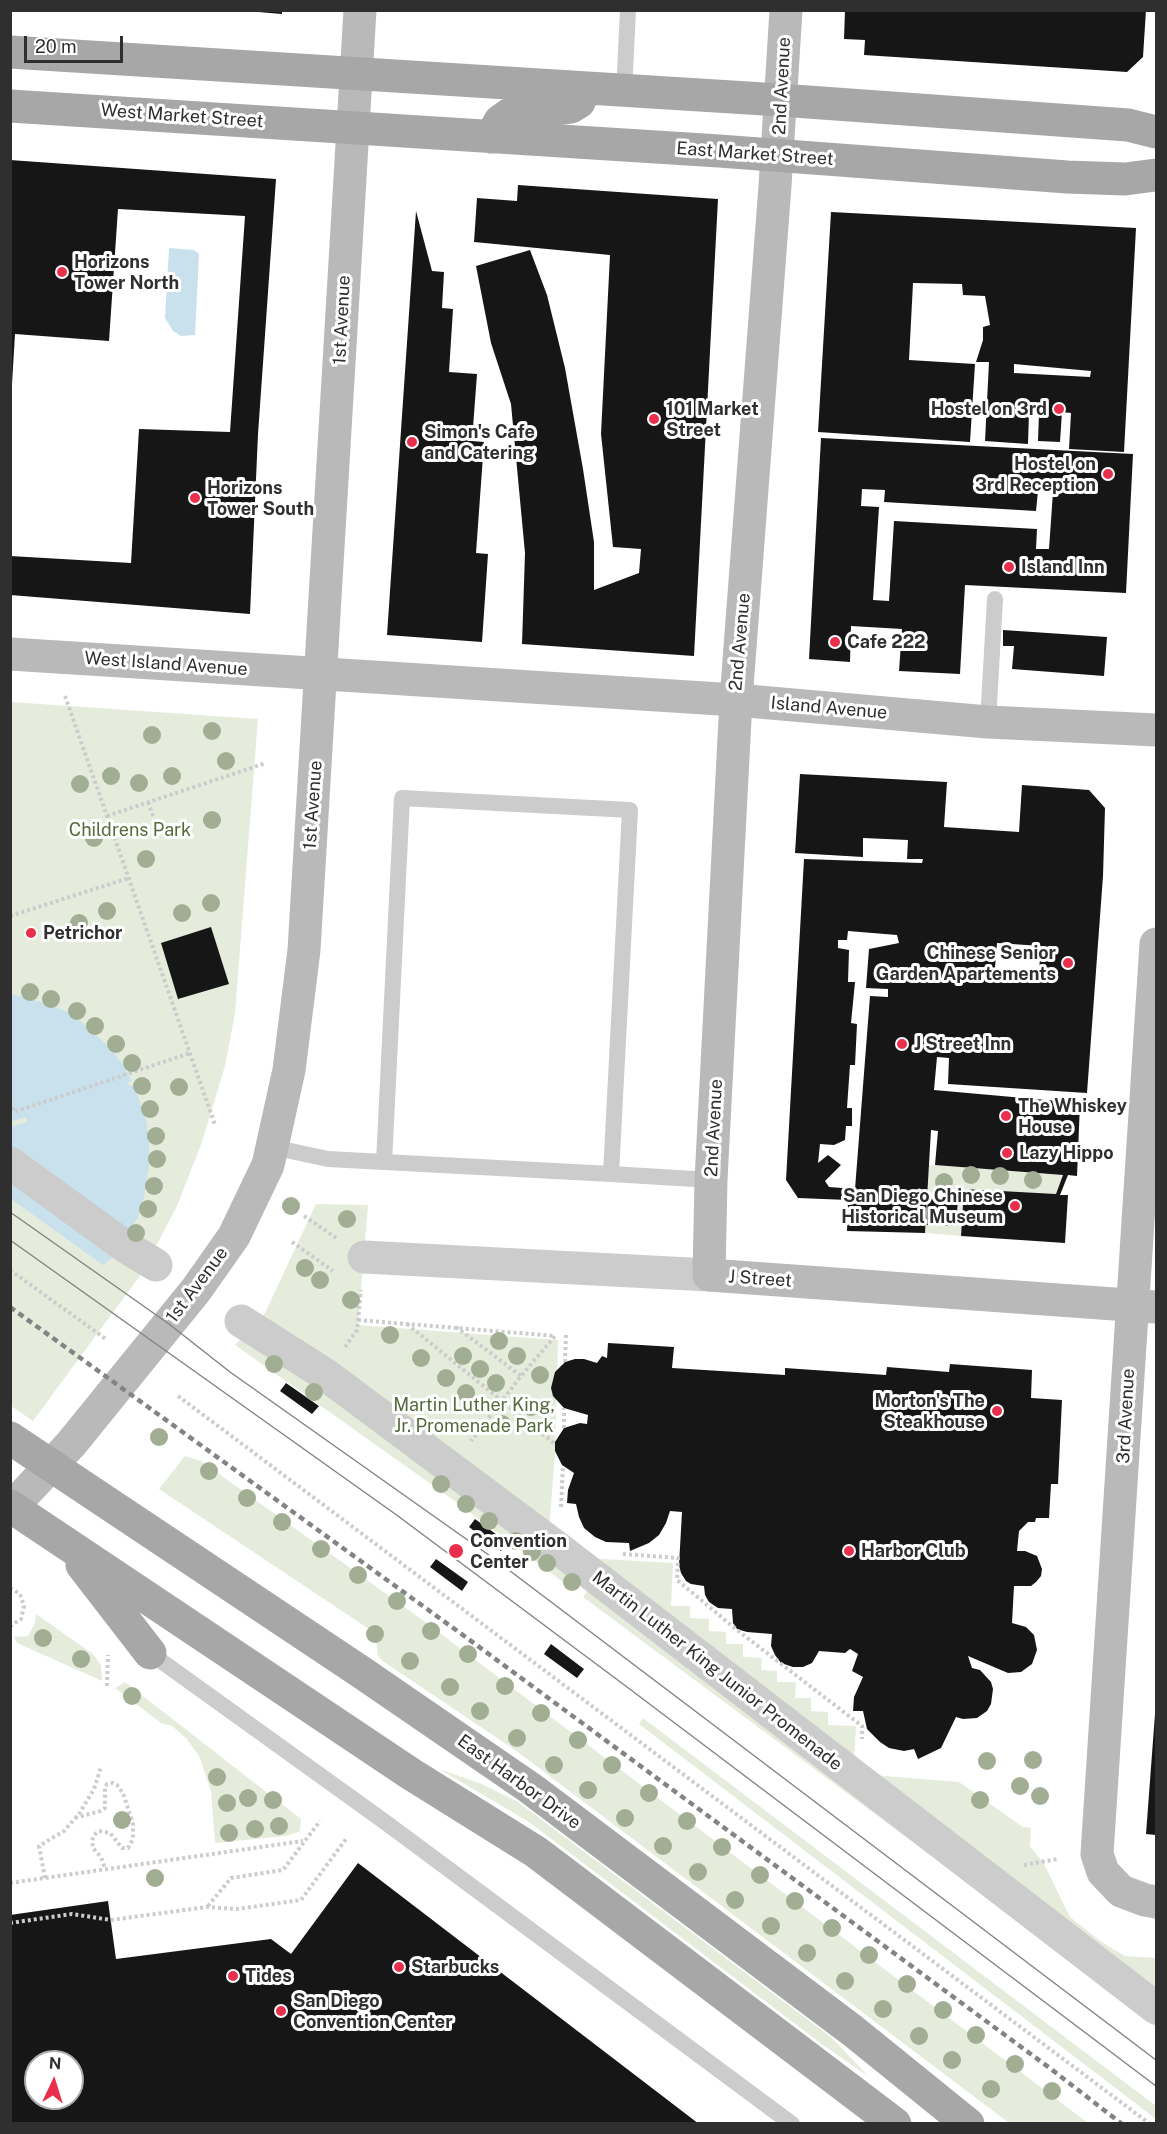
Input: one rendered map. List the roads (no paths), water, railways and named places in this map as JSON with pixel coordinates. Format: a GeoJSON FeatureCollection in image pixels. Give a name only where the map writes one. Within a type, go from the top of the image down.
{"type":"FeatureCollection","features":[{"type":"Feature","properties":{"kind":"main road"},"geometry":{"type":"LineString","coordinates":[[10,51],[624,92],[780,100],[1128,125],[1156,132]]}},
{"type":"Feature","properties":{"kind":"main road"},"geometry":{"type":"LineString","coordinates":[[491,137],[500,121],[510,114],[571,107],[579,102],[584,88]]}},
{"type":"Feature","properties":{"kind":"main road","name":"West Market Street"},"geometry":{"type":"LineString","coordinates":[[10,106],[352,127]]}},
{"type":"Feature","properties":{"kind":"main road","name":"East Market Street"},"geometry":{"type":"LineString","coordinates":[[352,127],[1066,177],[1125,179],[1156,175]]}},
{"type":"Feature","properties":{"kind":"main road","name":"East Harbor Drive"},"geometry":{"type":"LineString","coordinates":[[10,1438],[523,1783],[853,2031],[968,2124]]}},
{"type":"Feature","properties":{"kind":"main road"},"geometry":{"type":"LineString","coordinates":[[11,1507],[401,1767],[536,1852],[895,2124]]}},
{"type":"Feature","properties":{"kind":"main road"},"geometry":{"type":"LineString","coordinates":[[58,1538],[150,1653]]}},
{"type":"Feature","properties":{"kind":"street","name":"1st Avenue"},"geometry":{"type":"LineString","coordinates":[[11,1507],[52,1465],[92,1418],[203,1281],[234,1236],[268,1165],[289,1070],[304,950],[360,10]]}},
{"type":"Feature","properties":{"kind":"street","name":"2nd Avenue"},"geometry":{"type":"LineString","coordinates":[[709,1275],[711,1180],[736,700],[786,10]]}},
{"type":"Feature","properties":{"kind":"street","name":"West Island Avenue"},"geometry":{"type":"LineString","coordinates":[[10,654],[322,674]]}},
{"type":"Feature","properties":{"kind":"street","name":"Island Avenue"},"geometry":{"type":"LineString","coordinates":[[322,674],[736,700],[988,722],[1156,730]]}},
{"type":"Feature","properties":{"kind":"street","name":"3rd Avenue"},"geometry":{"type":"LineString","coordinates":[[1156,944],[1145,1307],[1097,1854],[1103,1872],[1112,1884],[1131,1895],[1156,1902]]}},
{"type":"Feature","properties":{"kind":"street"},"geometry":{"type":"LineString","coordinates":[[10,1163],[126,1247],[156,1265]]}},
{"type":"Feature","properties":{"kind":"street","name":"J Street"},"geometry":{"type":"LineString","coordinates":[[358,1270],[709,1275],[1145,1307]]}},
{"type":"Feature","properties":{"kind":"street","name":"Martin Luther King Junior Promenade"},"geometry":{"type":"LineString","coordinates":[[242,1321],[326,1376],[450,1468],[1156,2008]]}},
{"type":"Feature","properties":{"kind":"lane"},"geometry":{"type":"LineString","coordinates":[[624,92],[628,10]]}},
{"type":"Feature","properties":{"kind":"lane"},"geometry":{"type":"LineString","coordinates":[[988,722],[994,599]]}},
{"type":"Feature","properties":{"kind":"lane"},"geometry":{"type":"LineString","coordinates":[[384,1162],[402,798],[630,810],[611,1174]]}},
{"type":"Feature","properties":{"kind":"lane"},"geometry":{"type":"LineString","coordinates":[[272,1147],[328,1159],[711,1180]]}},
{"type":"Feature","properties":{"kind":"lane"},"geometry":{"type":"LineString","coordinates":[[150,1653],[394,1829],[792,2124]]}},
{"type":"Feature","properties":{"kind":"water"},"geometry":{"type":"Polygon","coordinates":[[[169,248],[194,250],[199,254],[195,335],[181,336],[173,331],[165,318],[169,248]]]}},
{"type":"Feature","properties":{"kind":"water"},"geometry":{"type":"Polygon","coordinates":[[[11,994],[66,1011],[83,1023],[110,1048],[132,1081],[128,1082],[129,1086],[134,1085],[147,1123],[150,1158],[144,1197],[138,1217],[126,1237],[11,1152],[11,1127],[27,1122],[26,1117],[13,1121],[11,1113],[11,994]]]}},
{"type":"Feature","properties":{"kind":"water"},"geometry":{"type":"Polygon","coordinates":[[[11,1173],[113,1257],[103,1265],[11,1199],[11,1173]]]}},
{"type":"Feature","properties":{"kind":"tram line"},"geometry":{"type":"LineString","coordinates":[[10,1212],[169,1324],[230,1372],[493,1558],[1156,2060]]}},
{"type":"Feature","properties":{"kind":"tram line"},"geometry":{"type":"LineString","coordinates":[[10,1240],[398,1516],[1156,2086]]}},
{"type":"Feature","properties":{"kind":"railway"},"geometry":{"type":"LineString","coordinates":[[10,1307],[467,1638],[1051,2069],[1122,2124]]}},
{"type":"Feature","properties":{"kind":"place","name":"Horizons Tower North"},"geometry":{"type":"Point","coordinates":[62,272]}},
{"type":"Feature","properties":{"kind":"place","name":"Hostel on 3rd"},"geometry":{"type":"Point","coordinates":[1059,409]}},
{"type":"Feature","properties":{"kind":"place","name":"101 Market Street"},"geometry":{"type":"Point","coordinates":[654,419]}},
{"type":"Feature","properties":{"kind":"place","name":"Simon's Cafe and Catering"},"geometry":{"type":"Point","coordinates":[412,442]}},
{"type":"Feature","properties":{"kind":"place","name":"Hostel on 3rd Reception"},"geometry":{"type":"Point","coordinates":[1108,474]}},
{"type":"Feature","properties":{"kind":"place","name":"Horizons Tower South"},"geometry":{"type":"Point","coordinates":[195,498]}},
{"type":"Feature","properties":{"kind":"place","name":"Island Inn"},"geometry":{"type":"Point","coordinates":[1009,567]}},
{"type":"Feature","properties":{"kind":"place","name":"Cafe 222"},"geometry":{"type":"Point","coordinates":[835,642]}},
{"type":"Feature","properties":{"kind":"place","name":"Petrichor"},"geometry":{"type":"Point","coordinates":[31,933]}},
{"type":"Feature","properties":{"kind":"place","name":"Chinese Senior Garden Apartements"},"geometry":{"type":"Point","coordinates":[1068,963]}},
{"type":"Feature","properties":{"kind":"place","name":"J Street Inn"},"geometry":{"type":"Point","coordinates":[902,1044]}},
{"type":"Feature","properties":{"kind":"place","name":"The Whiskey House"},"geometry":{"type":"Point","coordinates":[1006,1116]}},
{"type":"Feature","properties":{"kind":"place","name":"Lazy Hippo"},"geometry":{"type":"Point","coordinates":[1007,1153]}},
{"type":"Feature","properties":{"kind":"place","name":"San Diego Chinese Historical Museum"},"geometry":{"type":"Point","coordinates":[1015,1206]}},
{"type":"Feature","properties":{"kind":"place","name":"Morton's The Steakhouse"},"geometry":{"type":"Point","coordinates":[997,1411]}},
{"type":"Feature","properties":{"kind":"place","name":"Convention Center"},"geometry":{"type":"Point","coordinates":[456,1551]}},
{"type":"Feature","properties":{"kind":"place","name":"Harbor Club"},"geometry":{"type":"Point","coordinates":[849,1551]}},
{"type":"Feature","properties":{"kind":"place","name":"Starbucks"},"geometry":{"type":"Point","coordinates":[399,1967]}},
{"type":"Feature","properties":{"kind":"place","name":"Tides"},"geometry":{"type":"Point","coordinates":[233,1976]}},
{"type":"Feature","properties":{"kind":"place","name":"San Diego Convention Center"},"geometry":{"type":"Point","coordinates":[281,2011]}},
{"type":"Feature","properties":{"kind":"park label","name":"Childrens Park"},"geometry":{"type":"Point","coordinates":[130,830]}},
{"type":"Feature","properties":{"kind":"park label","name":"Martin Luther King, Jr. Promenade Park"},"geometry":{"type":"Point","coordinates":[474,1415]}}]}
